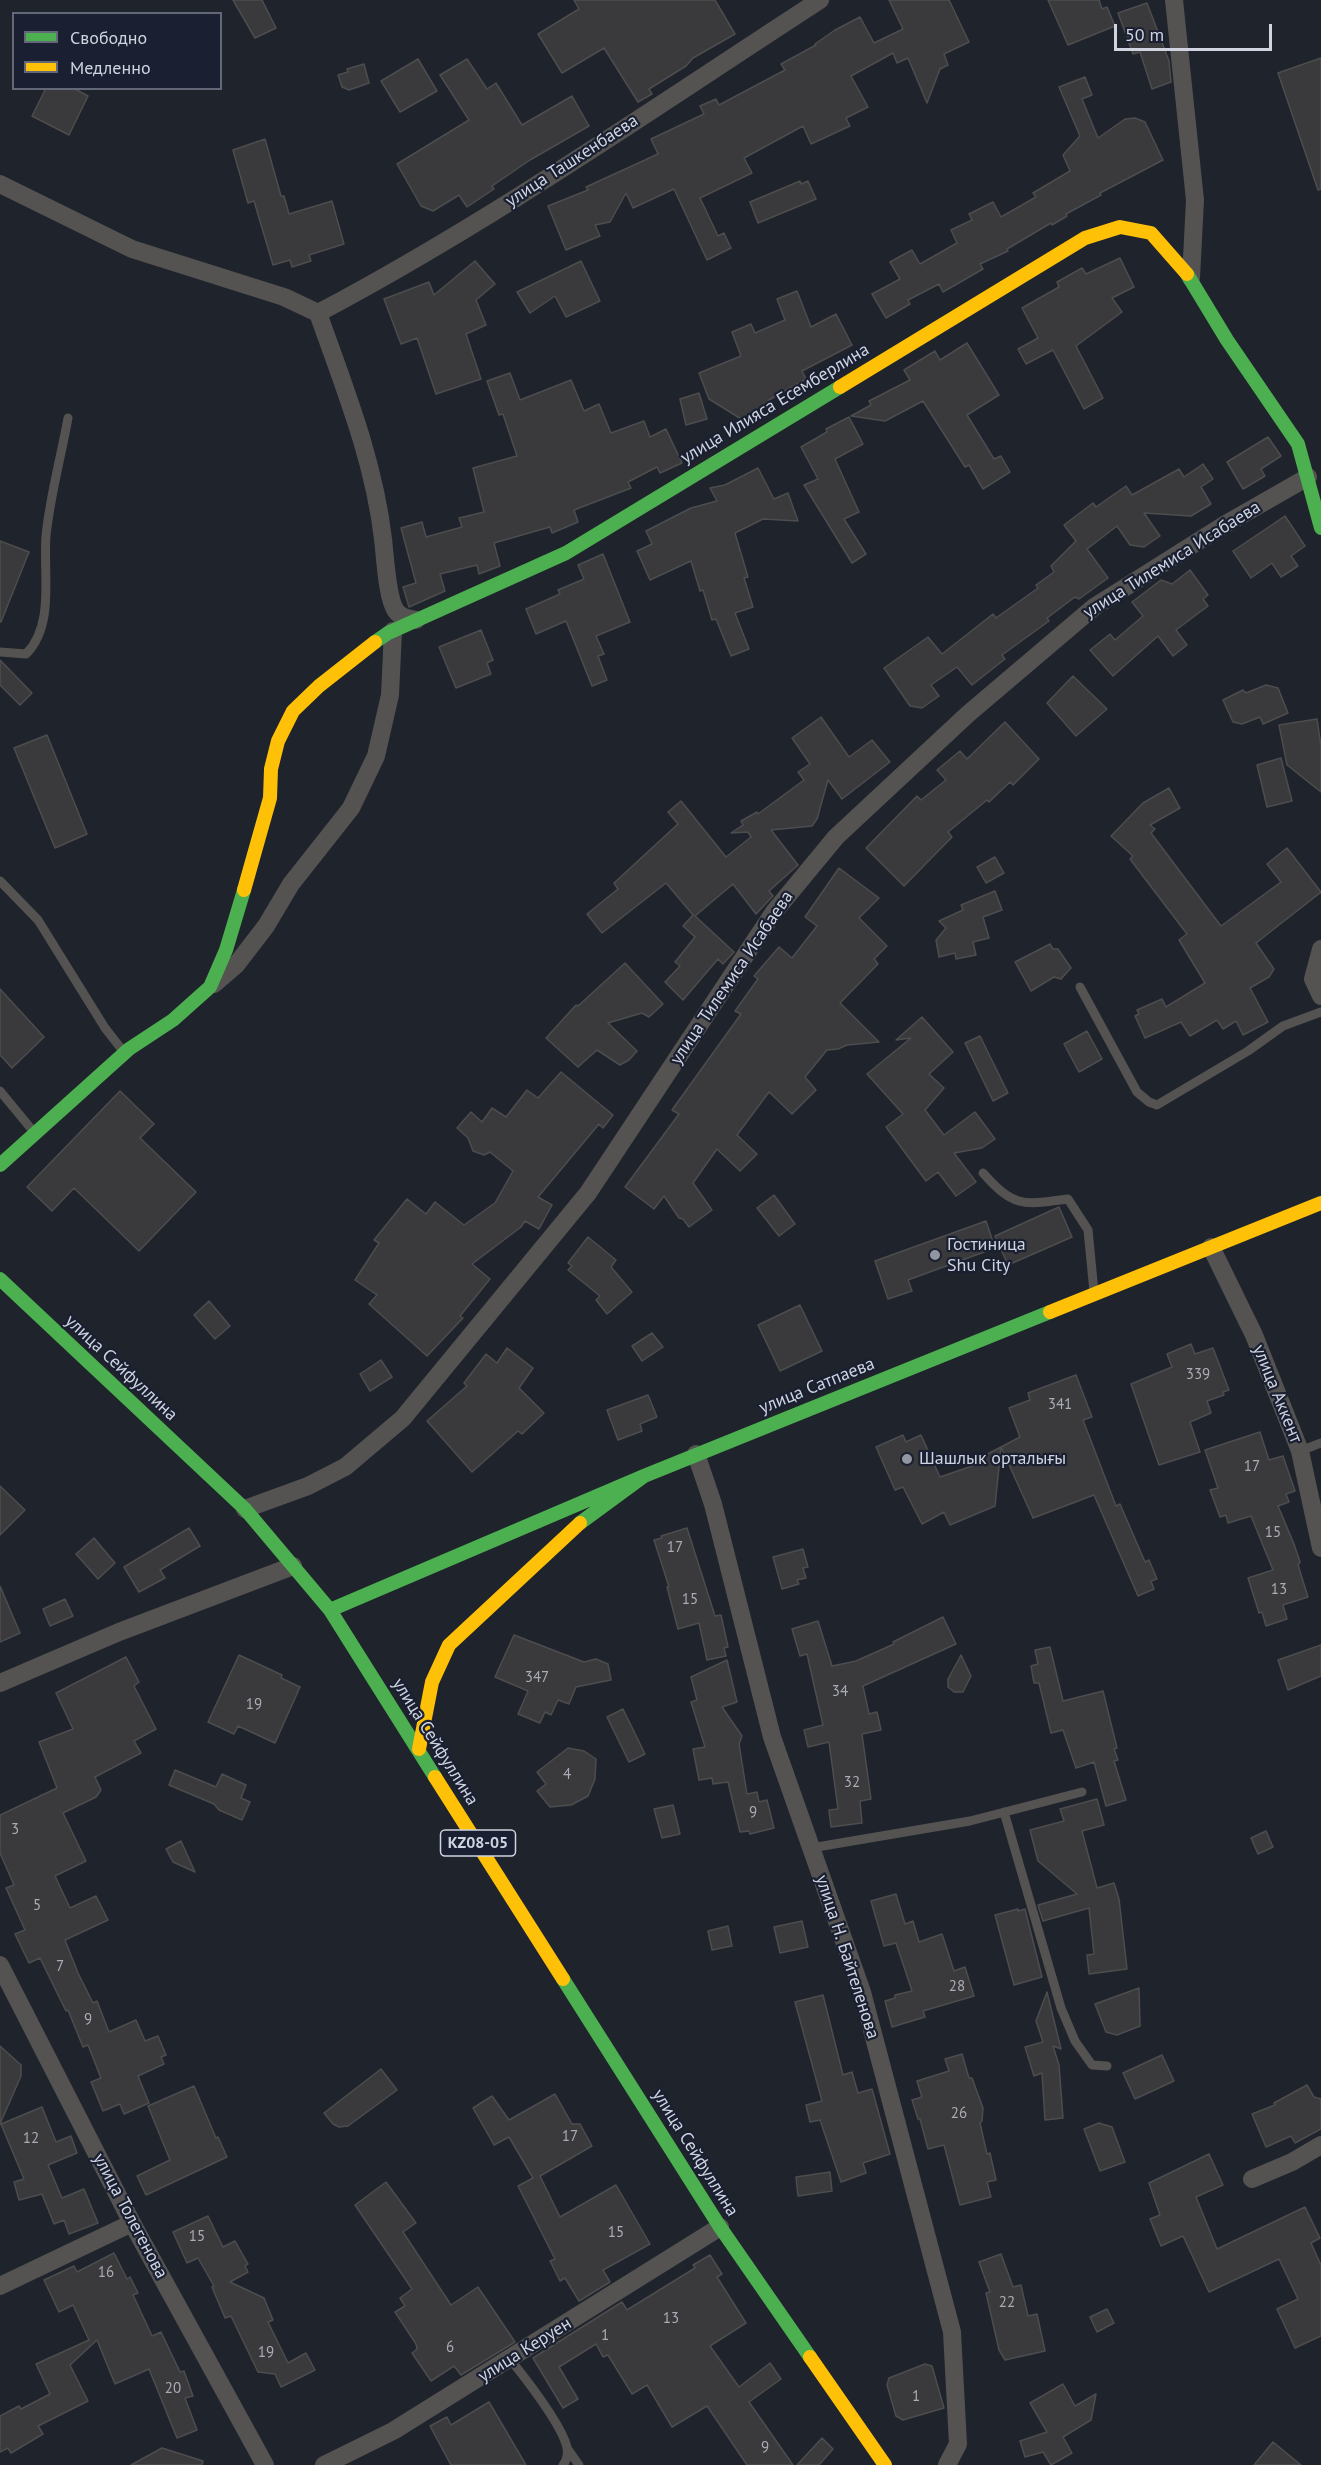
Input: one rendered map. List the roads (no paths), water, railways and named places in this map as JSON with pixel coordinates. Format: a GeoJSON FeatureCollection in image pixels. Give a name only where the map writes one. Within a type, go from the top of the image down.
{"type":"FeatureCollection","features":[{"type":"Feature","properties":{"kind":"street","name":"улица Ташкенбаева"},"geometry":{"type":"LineString","coordinates":[[318,313],[389,275],[483,218],[820,0]]}},
{"type":"Feature","properties":{"kind":"street"},"geometry":{"type":"LineString","coordinates":[[1174,0],[1195,200],[1191,278],[1227,340],[1298,444],[1321,528]]}},
{"type":"Feature","properties":{"kind":"street"},"geometry":{"type":"LineString","coordinates":[[0,184],[132,249],[284,297],[318,313],[364,442],[381,518],[389,589],[396,611],[406,619],[416,620]]}},
{"type":"Feature","properties":{"kind":"street","name":"улица Илияса Есемберлина"},"geometry":{"type":"LineString","coordinates":[[210,987],[226,950],[262,833],[270,798],[271,769],[278,741],[293,711],[363,649],[416,620],[566,553],[1085,237],[1120,227],[1151,233],[1191,278]]}},
{"type":"Feature","properties":{"kind":"street","name":"улица Тилемиса Исабаева"},"geometry":{"type":"LineString","coordinates":[[244,1509],[308,1485],[345,1467],[403,1418],[588,1193],[774,912],[836,837],[968,714],[1094,607],[1224,525],[1308,477]]}},
{"type":"Feature","properties":{"kind":"street"},"geometry":{"type":"LineString","coordinates":[[0,1165],[124,1054],[173,1020],[236,965],[267,926],[291,884],[351,808],[376,756],[390,695],[393,631]]}},
{"type":"Feature","properties":{"kind":"street"},"geometry":{"type":"LineString","coordinates":[[1321,949],[1313,979],[1321,996]]}},
{"type":"Feature","properties":{"kind":"street","name":"улица Сатпаева"},"geometry":{"type":"LineString","coordinates":[[330,1610],[696,1454],[1321,1203]]}},
{"type":"Feature","properties":{"kind":"street","name":"улица Аккент"},"geometry":{"type":"LineString","coordinates":[[1211,1247],[1254,1335],[1300,1451],[1321,1548]]}},
{"type":"Feature","properties":{"kind":"street","name":"улица Сейфуллина"},"geometry":{"type":"LineString","coordinates":[[0,1279],[244,1509],[330,1610],[720,2227],[885,2465]]}},
{"type":"Feature","properties":{"kind":"street","name":"улица Н. Байтеленова"},"geometry":{"type":"LineString","coordinates":[[696,1454],[713,1504],[772,1737],[862,1992],[952,2332],[958,2444],[947,2465]]}},
{"type":"Feature","properties":{"kind":"street"},"geometry":{"type":"LineString","coordinates":[[419,1749],[433,1677],[438,1660],[449,1645],[570,1530],[644,1476]]}},
{"type":"Feature","properties":{"kind":"street"},"geometry":{"type":"LineString","coordinates":[[0,1683],[119,1632],[293,1566]]}},
{"type":"Feature","properties":{"kind":"street","name":"улица Толегенова"},"geometry":{"type":"LineString","coordinates":[[0,1965],[132,2223],[265,2465]]}},
{"type":"Feature","properties":{"kind":"street"},"geometry":{"type":"LineString","coordinates":[[1252,2179],[1292,2162],[1321,2145]]}},
{"type":"Feature","properties":{"kind":"street"},"geometry":{"type":"LineString","coordinates":[[0,2286],[132,2223]]}},
{"type":"Feature","properties":{"kind":"street","name":"улица Керуен"},"geometry":{"type":"LineString","coordinates":[[324,2465],[393,2431],[720,2227]]}},
{"type":"Feature","properties":{"kind":"lane"},"geometry":{"type":"LineString","coordinates":[[0,652],[26,654],[36,643],[44,619],[46,534],[68,418]]}},
{"type":"Feature","properties":{"kind":"lane"},"geometry":{"type":"LineString","coordinates":[[0,881],[38,921],[99,1019],[124,1054]]}},
{"type":"Feature","properties":{"kind":"lane"},"geometry":{"type":"LineString","coordinates":[[1080,987],[1137,1092],[1149,1102],[1157,1105],[1248,1051],[1283,1026],[1321,1012]]}},
{"type":"Feature","properties":{"kind":"lane"},"geometry":{"type":"LineString","coordinates":[[0,1091],[35,1133]]}},
{"type":"Feature","properties":{"kind":"lane"},"geometry":{"type":"LineString","coordinates":[[983,1173],[1001,1194],[1022,1204],[1068,1199],[1088,1230],[1094,1295]]}},
{"type":"Feature","properties":{"kind":"lane"},"geometry":{"type":"LineString","coordinates":[[1300,1451],[1321,1443]]}},
{"type":"Feature","properties":{"kind":"lane"},"geometry":{"type":"LineString","coordinates":[[811,1848],[970,1821],[1082,1792]]}},
{"type":"Feature","properties":{"kind":"lane"},"geometry":{"type":"LineString","coordinates":[[1004,1812],[1061,2008],[1075,2041],[1092,2065],[1107,2066]]}},
{"type":"Feature","properties":{"kind":"lane"},"geometry":{"type":"LineString","coordinates":[[510,2359],[534,2391],[579,2465]]}},
{"type":"Feature","properties":{"kind":"lane"},"geometry":{"type":"LineString","coordinates":[[563,2465],[567,2459],[567,2448]]}},
{"type":"Feature","properties":{"kind":"place","name":"Гостиница Shu City"},"geometry":{"type":"Point","coordinates":[935,1255]}},
{"type":"Feature","properties":{"kind":"place","name":"Шашлык орталығы"},"geometry":{"type":"Point","coordinates":[907,1459]}}]}
